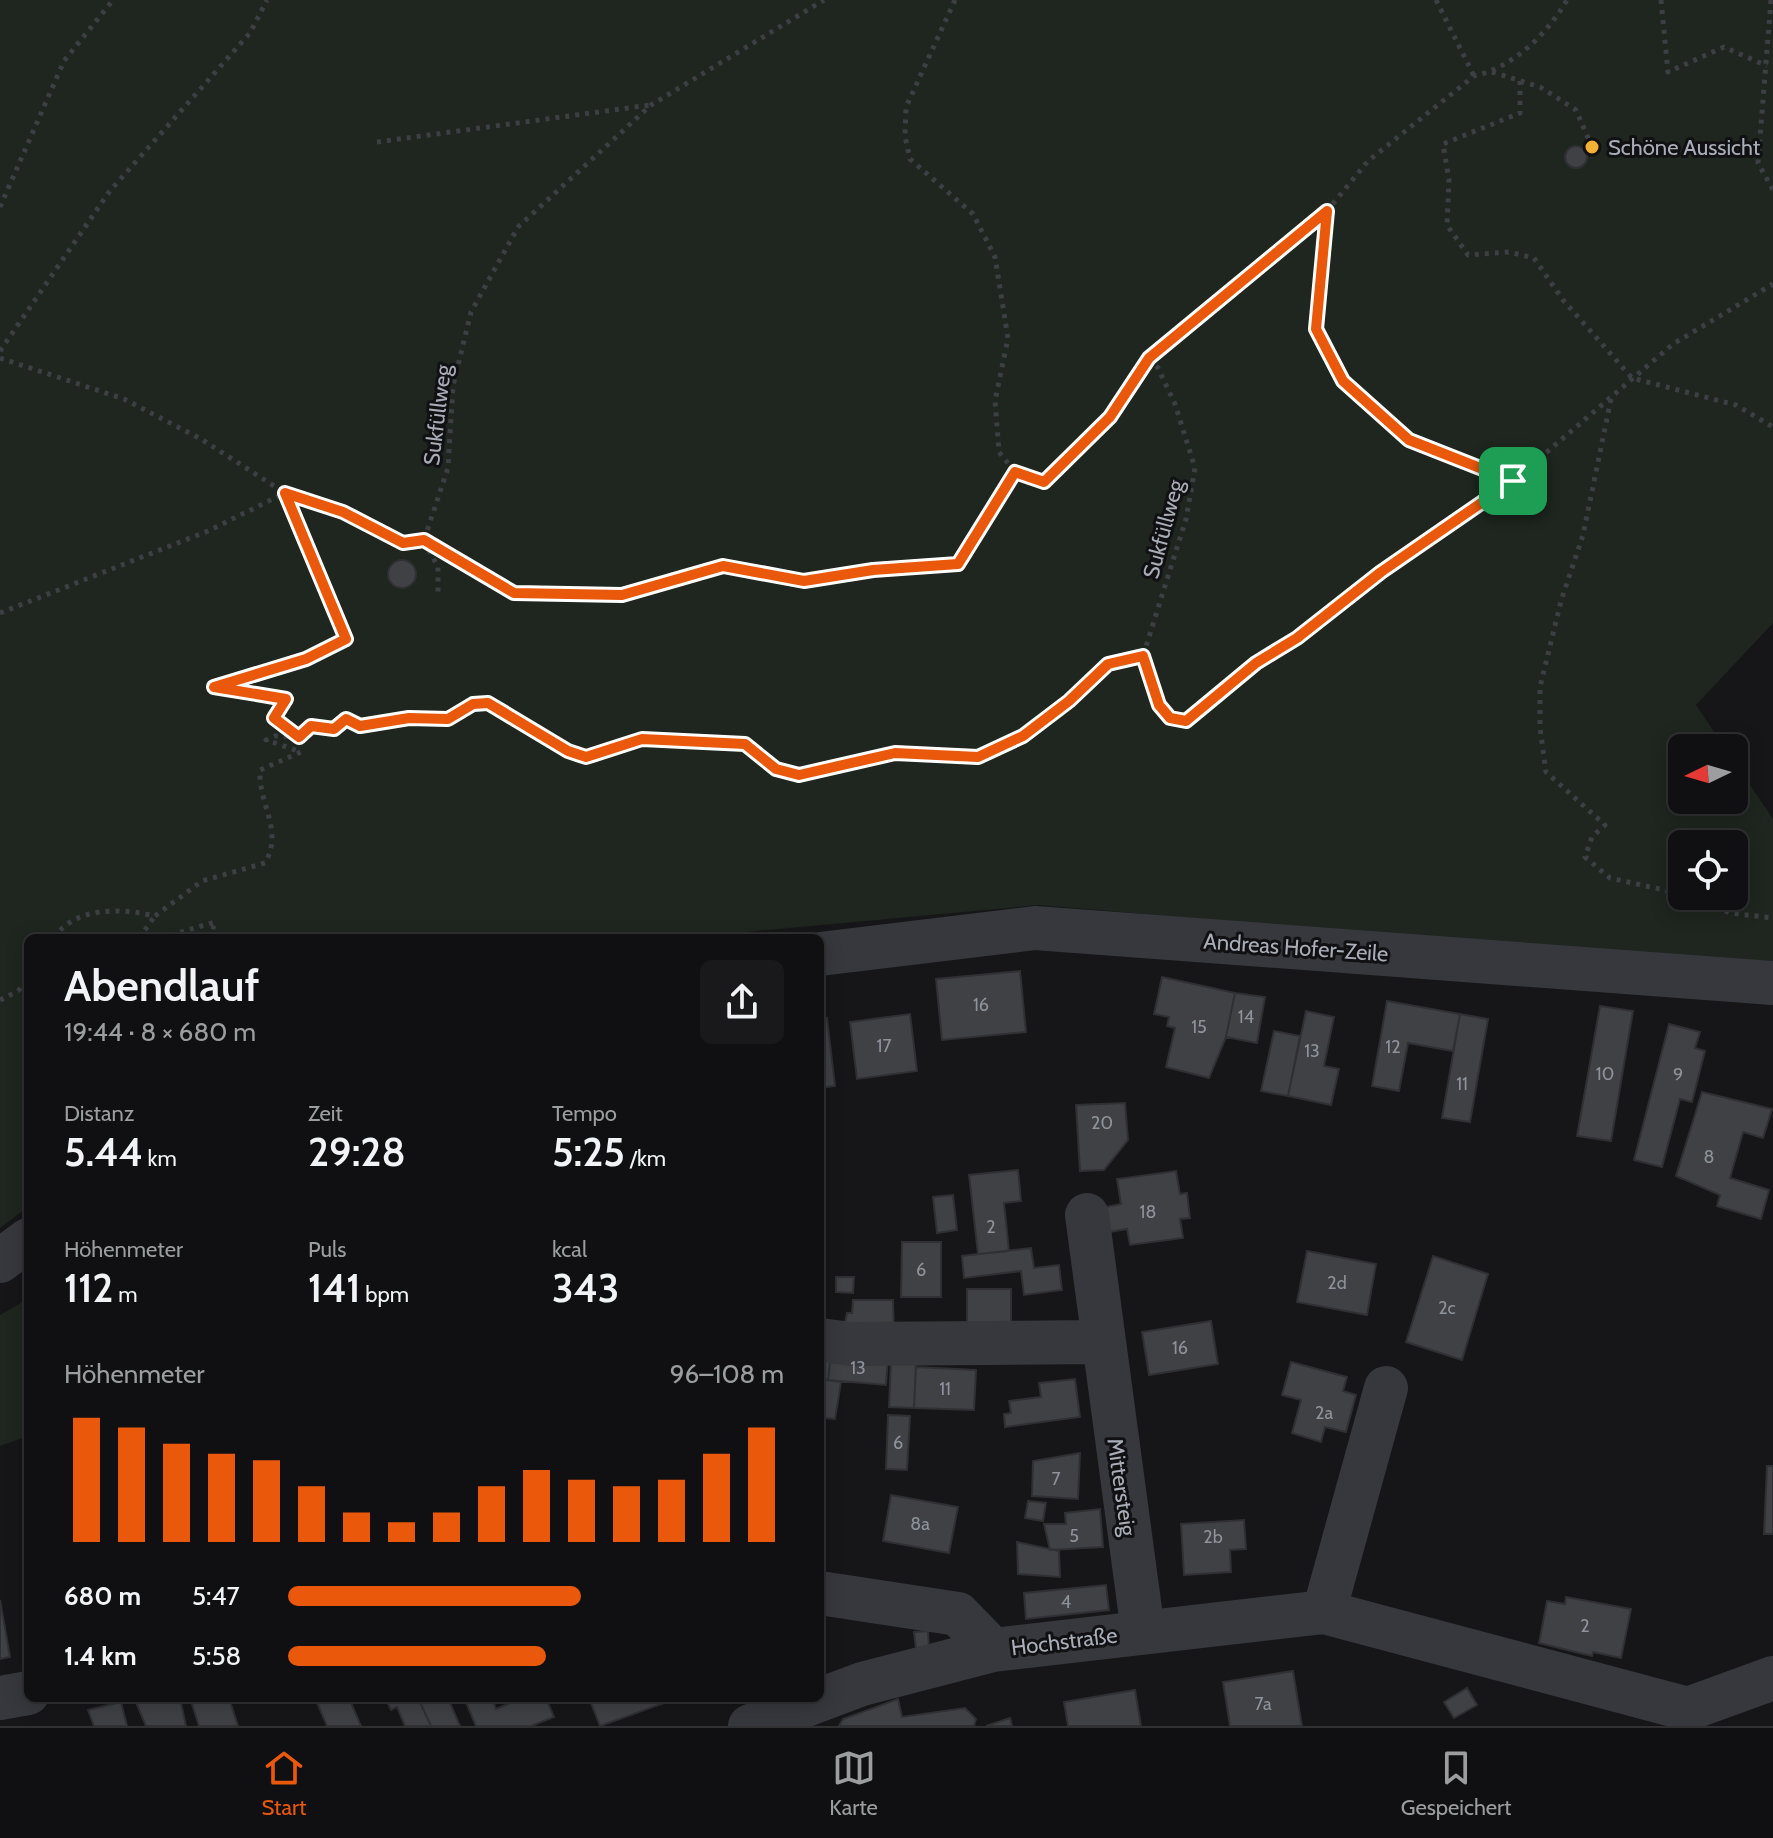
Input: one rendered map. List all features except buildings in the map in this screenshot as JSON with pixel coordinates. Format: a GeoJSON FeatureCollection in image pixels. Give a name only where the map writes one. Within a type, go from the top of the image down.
{"type":"FeatureCollection","features":[{"type":"Feature","properties":{"kind":"street","name":"Andreas Hofer-Zeile"},"geometry":{"type":"LineString","coordinates":[[824,954],[1035,928],[1773,983]]}},
{"type":"Feature","properties":{"kind":"street","name":"Mittersteig"},"geometry":{"type":"LineString","coordinates":[[1087,1215],[1101,1342],[1143,1632]]}},
{"type":"Feature","properties":{"kind":"street"},"geometry":{"type":"LineString","coordinates":[[0,1261],[24,1243]]}},
{"type":"Feature","properties":{"kind":"street"},"geometry":{"type":"LineString","coordinates":[[824,1341],[851,1344],[1101,1342]]}},
{"type":"Feature","properties":{"kind":"street"},"geometry":{"type":"LineString","coordinates":[[1324,1612],[1386,1388]]}},
{"type":"Feature","properties":{"kind":"street","name":"Hochstraße"},"geometry":{"type":"LineString","coordinates":[[824,1594],[958,1614],[993,1650],[1324,1612],[1684,1717],[1773,1678]]}},
{"type":"Feature","properties":{"kind":"street"},"geometry":{"type":"LineString","coordinates":[[824,1698],[862,1684],[993,1650]]}},
{"type":"Feature","properties":{"kind":"street"},"geometry":{"type":"LineString","coordinates":[[0,1698],[24,1694]]}},
{"type":"Feature","properties":{"kind":"street"},"geometry":{"type":"LineString","coordinates":[[750,1726],[814,1702]]}},
{"type":"Feature","properties":{"kind":"path"},"geometry":{"type":"LineString","coordinates":[[0,207],[64,61],[113,0]]}},
{"type":"Feature","properties":{"kind":"path"},"geometry":{"type":"LineString","coordinates":[[0,351],[109,192],[250,33],[267,0]]}},
{"type":"Feature","properties":{"kind":"path","name":"Sukfüllweg"},"geometry":{"type":"LineString","coordinates":[[424,540],[448,468],[453,386],[471,312],[518,227],[651,105],[824,0]]}},
{"type":"Feature","properties":{"kind":"path"},"geometry":{"type":"LineString","coordinates":[[955,0],[906,107],[905,136],[910,159],[973,214],[995,257],[1008,338],[995,401],[999,452],[1015,472],[1044,482],[1110,417],[1149,358],[1327,211],[1368,161],[1474,76],[1492,72],[1548,32],[1567,0]]}},
{"type":"Feature","properties":{"kind":"path"},"geometry":{"type":"LineString","coordinates":[[1436,0],[1474,76]]}},
{"type":"Feature","properties":{"kind":"path"},"geometry":{"type":"LineString","coordinates":[[1661,0],[1668,72],[1724,47],[1767,66]]}},
{"type":"Feature","properties":{"kind":"path"},"geometry":{"type":"LineString","coordinates":[[1771,0],[1758,163],[1773,190]]}},
{"type":"Feature","properties":{"kind":"path"},"geometry":{"type":"LineString","coordinates":[[1492,72],[1540,87],[1576,110],[1592,147]]}},
{"type":"Feature","properties":{"kind":"path"},"geometry":{"type":"LineString","coordinates":[[1520,81],[1520,113],[1443,144],[1449,180],[1447,225],[1468,255],[1509,252],[1534,258],[1563,300],[1632,378],[1736,405],[1773,427]]}},
{"type":"Feature","properties":{"kind":"path"},"geometry":{"type":"LineString","coordinates":[[377,142],[651,105]]}},
{"type":"Feature","properties":{"kind":"path"},"geometry":{"type":"LineString","coordinates":[[1327,211],[1316,329],[1343,381],[1409,440],[1513,481]]}},
{"type":"Feature","properties":{"kind":"path"},"geometry":{"type":"LineString","coordinates":[[142,934],[155,916],[202,881],[265,863],[273,843],[271,816],[259,785],[260,770],[301,752],[266,740],[275,736],[299,737],[311,726],[334,729],[346,719],[360,726],[409,718],[448,719],[473,704],[488,703],[568,751],[586,757],[642,739],[745,744],[776,769],[799,775],[895,753],[978,757],[1023,736],[1069,701],[1108,664],[1143,656],[1159,705],[1170,718],[1186,721],[1256,663],[1297,638],[1381,572],[1513,481],[1673,344],[1773,284]]}},
{"type":"Feature","properties":{"kind":"path"},"geometry":{"type":"LineString","coordinates":[[0,358],[124,399],[201,439],[285,493],[343,512],[403,543],[424,540],[514,593],[622,595],[723,566],[804,581],[873,570],[958,564],[1015,472]]}},
{"type":"Feature","properties":{"kind":"path","name":"Sukfüllweg"},"geometry":{"type":"LineString","coordinates":[[1143,656],[1186,519],[1195,468],[1175,404],[1158,368],[1149,358]]}},
{"type":"Feature","properties":{"kind":"path"},"geometry":{"type":"LineString","coordinates":[[1612,398],[1583,535],[1561,601],[1540,687],[1540,728],[1546,772],[1605,825],[1592,837],[1585,857],[1610,878],[1668,891]]}},
{"type":"Feature","properties":{"kind":"path"},"geometry":{"type":"LineString","coordinates":[[0,613],[208,531],[285,493]]}},
{"type":"Feature","properties":{"kind":"path"},"geometry":{"type":"LineString","coordinates":[[285,493],[346,639],[306,659],[214,687],[286,699],[274,718],[299,737]]}},
{"type":"Feature","properties":{"kind":"path"},"geometry":{"type":"LineString","coordinates":[[424,540],[438,567],[438,592]]}},
{"type":"Feature","properties":{"kind":"path"},"geometry":{"type":"LineString","coordinates":[[59,934],[79,917],[125,909],[155,916]]}},
{"type":"Feature","properties":{"kind":"path"},"geometry":{"type":"LineString","coordinates":[[1723,910],[1773,918]]}},
{"type":"Feature","properties":{"kind":"path"},"geometry":{"type":"LineString","coordinates":[[174,934],[215,922],[211,934]]}},
{"type":"Feature","properties":{"kind":"path"},"geometry":{"type":"LineString","coordinates":[[0,1000],[18,991],[24,984]]}},
{"type":"Feature","properties":{"kind":"shaded area"},"geometry":{"type":"Polygon","coordinates":[[[0,0],[1773,0],[1773,623],[1696,705],[1716,734],[1668,734],[1668,814],[1748,814],[1748,782],[1773,819],[1773,967],[1039,905],[723,934],[24,934],[24,1210],[0,1228],[0,0]]]}},
{"type":"Feature","properties":{"kind":"shaded area"},"geometry":{"type":"Polygon","coordinates":[[[24,1301],[24,1437],[0,1446],[0,1315],[24,1301]]]}},
{"type":"Feature","properties":{"kind":"place","name":"Schöne Aussicht"},"geometry":{"type":"Point","coordinates":[1592,147]}},
{"type":"Feature","properties":{"kind":"route"},"geometry":{"type":"LineString","coordinates":[[1327,211],[1316,329],[1343,381],[1409,440],[1513,481],[1381,572],[1297,638],[1256,663],[1186,721],[1170,718],[1159,705],[1143,656],[1108,664],[1069,701],[1023,736],[978,757],[895,753],[799,775],[776,769],[761,753],[745,744],[642,739],[586,757],[568,751],[488,703],[473,704],[448,719],[409,718],[360,726],[346,719],[334,729],[311,726],[299,737],[274,718],[286,699],[214,687],[306,659],[346,639],[285,493],[343,512],[403,543],[424,540],[514,593],[622,595],[723,566],[804,581],[873,570],[958,564],[1015,472],[1044,482],[1078,445],[1110,417],[1149,358],[1327,211]]}}]}
